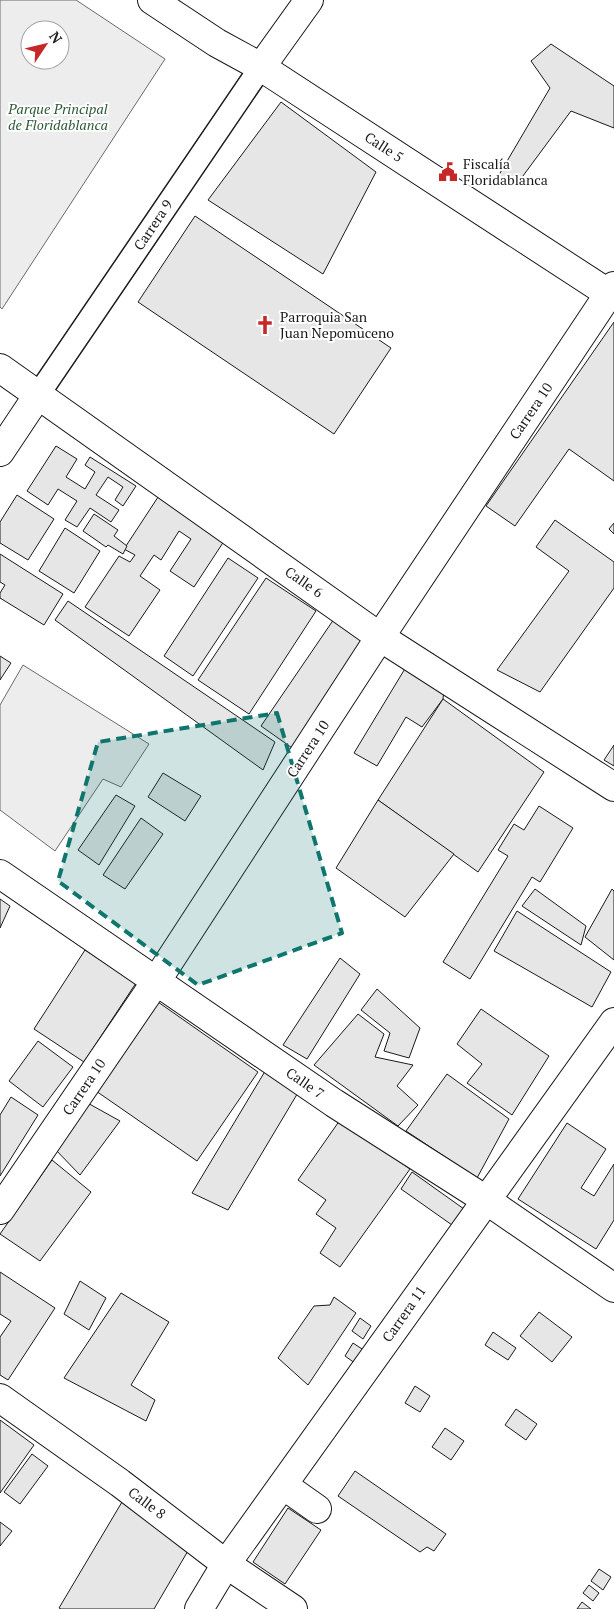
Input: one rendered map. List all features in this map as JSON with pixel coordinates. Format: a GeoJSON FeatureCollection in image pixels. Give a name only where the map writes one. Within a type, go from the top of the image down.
{"type":"FeatureCollection","features":[{"type":"Feature","properties":{"kind":"street","name":"Calle 5"},"geometry":{"type":"LineString","coordinates":[[152,0],[218,43],[261,67],[612,292]]}},
{"type":"Feature","properties":{"kind":"street","name":"Carrera 9"},"geometry":{"type":"LineString","coordinates":[[0,452],[261,67],[309,0]]}},
{"type":"Feature","properties":{"kind":"street","name":"Carrera 10"},"geometry":{"type":"LineString","coordinates":[[0,1210],[157,980],[380,637],[612,292]]}},
{"type":"Feature","properties":{"kind":"street","name":"Calle 6"},"geometry":{"type":"LineString","coordinates":[[0,368],[380,637],[614,787]]}},
{"type":"Feature","properties":{"kind":"street","name":"Calle 7"},"geometry":{"type":"LineString","coordinates":[[0,874],[334,1103],[486,1200],[614,1288]]}},
{"type":"Feature","properties":{"kind":"street","name":"Carrera 11"},"geometry":{"type":"LineString","coordinates":[[199,1609],[226,1564],[614,1022]]}},
{"type":"Feature","properties":{"kind":"street","name":"Calle 8"},"geometry":{"type":"LineString","coordinates":[[0,1398],[120,1483],[226,1564],[293,1609]]}},
{"type":"Feature","properties":{"kind":"street"},"geometry":{"type":"LineString","coordinates":[[282,1485],[317,1509]]}},
{"type":"Feature","properties":{"kind":"highlighted area"},"geometry":{"type":"Polygon","coordinates":[[[277,713],[342,933],[198,985],[58,881],[98,742],[277,713]]]}},
{"type":"Feature","properties":{"kind":"shaded area","name":"Parque Principal de Floridablanca"},"geometry":{"type":"Polygon","coordinates":[[[0,0],[76,0],[165,59],[2,309],[0,307],[0,0]]]}},
{"type":"Feature","properties":{"kind":"shaded area"},"geometry":{"type":"Polygon","coordinates":[[[23,665],[149,744],[121,787],[103,779],[55,851],[0,810],[0,705],[23,665]]]}},
{"type":"Feature","properties":{"kind":"building"},"geometry":{"type":"Polygon","coordinates":[[[551,44],[614,86],[614,128],[571,111],[517,184],[493,185],[550,88],[531,61],[551,44]]]}},
{"type":"Feature","properties":{"kind":"building"},"geometry":{"type":"Polygon","coordinates":[[[281,102],[376,172],[323,274],[208,200],[281,102]]]}},
{"type":"Feature","properties":{"kind":"building","name":"Parroquia San Juan Nepomuceno"},"geometry":{"type":"Polygon","coordinates":[[[195,216],[391,348],[334,434],[138,302],[195,216]]]}},
{"type":"Feature","properties":{"kind":"building"},"geometry":{"type":"Polygon","coordinates":[[[614,322],[614,481],[569,449],[515,526],[486,506],[614,322]]]}},
{"type":"Feature","properties":{"kind":"building"},"geometry":{"type":"Polygon","coordinates":[[[56,446],[77,459],[66,477],[85,489],[95,472],[85,465],[90,457],[136,486],[123,506],[115,500],[123,487],[108,477],[96,495],[119,510],[111,522],[90,508],[77,527],[65,520],[77,501],[58,489],[48,505],[27,491],[56,446]]]}},
{"type":"Feature","properties":{"kind":"building"},"geometry":{"type":"Polygon","coordinates":[[[162,491],[228,535],[194,587],[170,571],[191,539],[179,531],[161,560],[154,555],[140,576],[160,590],[129,636],[85,607],[119,556],[130,562],[135,555],[124,549],[162,491]]]}},
{"type":"Feature","properties":{"kind":"building"},"geometry":{"type":"Polygon","coordinates":[[[17,495],[54,519],[28,560],[0,543],[0,522],[17,495]]]}},
{"type":"Feature","properties":{"kind":"building"},"geometry":{"type":"Polygon","coordinates":[[[94,514],[118,530],[114,536],[127,546],[123,554],[108,545],[106,547],[83,531],[94,514]]]}},
{"type":"Feature","properties":{"kind":"building"},"geometry":{"type":"Polygon","coordinates":[[[555,520],[614,562],[614,588],[540,692],[497,670],[569,571],[536,547],[555,520]]]}},
{"type":"Feature","properties":{"kind":"building"},"geometry":{"type":"Polygon","coordinates":[[[614,523],[614,534],[609,529],[614,523]]]}},
{"type":"Feature","properties":{"kind":"building"},"geometry":{"type":"Polygon","coordinates":[[[65,528],[100,551],[74,593],[39,571],[65,528]]]}},
{"type":"Feature","properties":{"kind":"building"},"geometry":{"type":"Polygon","coordinates":[[[0,554],[63,594],[44,625],[0,598],[0,593],[5,585],[0,582],[0,554]]]}},
{"type":"Feature","properties":{"kind":"building"},"geometry":{"type":"Polygon","coordinates":[[[228,558],[258,578],[193,676],[164,656],[228,558]]]}},
{"type":"Feature","properties":{"kind":"building"},"geometry":{"type":"Polygon","coordinates":[[[266,578],[316,611],[249,714],[198,680],[266,578]]]}},
{"type":"Feature","properties":{"kind":"building"},"geometry":{"type":"Polygon","coordinates":[[[68,601],[275,742],[263,770],[55,620],[68,601]]]}},
{"type":"Feature","properties":{"kind":"building"},"geometry":{"type":"Polygon","coordinates":[[[334,619],[368,643],[295,750],[261,726],[334,619]]]}},
{"type":"Feature","properties":{"kind":"building"},"geometry":{"type":"Polygon","coordinates":[[[0,656],[11,663],[0,680],[0,656]]]}},
{"type":"Feature","properties":{"kind":"building"},"geometry":{"type":"Polygon","coordinates":[[[406,667],[444,690],[443,699],[422,727],[406,717],[377,766],[354,753],[406,667]]]}},
{"type":"Feature","properties":{"kind":"building"},"geometry":{"type":"Polygon","coordinates":[[[443,699],[544,772],[478,872],[378,800],[443,699]]]}},
{"type":"Feature","properties":{"kind":"building"},"geometry":{"type":"Polygon","coordinates":[[[614,745],[614,766],[604,760],[614,745]]]}},
{"type":"Feature","properties":{"kind":"building"},"geometry":{"type":"Polygon","coordinates":[[[163,773],[201,796],[185,821],[148,797],[163,773]]]}},
{"type":"Feature","properties":{"kind":"building"},"geometry":{"type":"Polygon","coordinates":[[[116,795],[135,806],[99,865],[78,850],[116,795]]]}},
{"type":"Feature","properties":{"kind":"building"},"geometry":{"type":"Polygon","coordinates":[[[378,800],[454,854],[405,917],[336,868],[378,800]]]}},
{"type":"Feature","properties":{"kind":"building"},"geometry":{"type":"Polygon","coordinates":[[[539,806],[573,828],[540,882],[532,877],[470,979],[443,962],[508,856],[498,850],[514,824],[524,830],[539,806]]]}},
{"type":"Feature","properties":{"kind":"building"},"geometry":{"type":"Polygon","coordinates":[[[141,818],[163,834],[125,889],[103,875],[141,818]]]}},
{"type":"Feature","properties":{"kind":"building"},"geometry":{"type":"Polygon","coordinates":[[[535,889],[586,926],[581,945],[522,906],[535,889]]]}},
{"type":"Feature","properties":{"kind":"building"},"geometry":{"type":"Polygon","coordinates":[[[612,889],[614,891],[614,960],[585,937],[612,889]]]}},
{"type":"Feature","properties":{"kind":"building"},"geometry":{"type":"Polygon","coordinates":[[[0,899],[10,906],[0,928],[0,899]]]}},
{"type":"Feature","properties":{"kind":"building"},"geometry":{"type":"Polygon","coordinates":[[[517,911],[611,972],[592,1007],[494,951],[517,911]]]}},
{"type":"Feature","properties":{"kind":"building"},"geometry":{"type":"Polygon","coordinates":[[[85,950],[136,983],[84,1062],[34,1029],[85,950]]]}},
{"type":"Feature","properties":{"kind":"building"},"geometry":{"type":"Polygon","coordinates":[[[340,958],[360,974],[307,1059],[283,1045],[340,958]]]}},
{"type":"Feature","properties":{"kind":"building"},"geometry":{"type":"Polygon","coordinates":[[[377,989],[420,1028],[409,1058],[384,1051],[390,1033],[361,1010],[377,989]]]}},
{"type":"Feature","properties":{"kind":"building"},"geometry":{"type":"Polygon","coordinates":[[[158,1002],[258,1072],[197,1161],[96,1091],[158,1002]]]}},
{"type":"Feature","properties":{"kind":"building"},"geometry":{"type":"Polygon","coordinates":[[[481,1009],[549,1056],[512,1115],[467,1083],[482,1064],[457,1044],[481,1009]]]}},
{"type":"Feature","properties":{"kind":"building"},"geometry":{"type":"Polygon","coordinates":[[[358,1014],[384,1034],[375,1057],[413,1065],[397,1086],[418,1105],[398,1126],[314,1065],[358,1014]]]}},
{"type":"Feature","properties":{"kind":"building"},"geometry":{"type":"Polygon","coordinates":[[[38,1041],[73,1067],[43,1107],[9,1081],[38,1041]]]}},
{"type":"Feature","properties":{"kind":"building"},"geometry":{"type":"Polygon","coordinates":[[[267,1068],[299,1091],[228,1210],[192,1193],[267,1068]]]}},
{"type":"Feature","properties":{"kind":"building"},"geometry":{"type":"Polygon","coordinates":[[[447,1074],[509,1119],[477,1178],[406,1131],[447,1074]]]}},
{"type":"Feature","properties":{"kind":"building"},"geometry":{"type":"Polygon","coordinates":[[[11,1097],[38,1115],[0,1176],[0,1115],[11,1097]]]}},
{"type":"Feature","properties":{"kind":"building"},"geometry":{"type":"Polygon","coordinates":[[[84,1101],[120,1121],[80,1175],[53,1147],[84,1101]]]}},
{"type":"Feature","properties":{"kind":"building"},"geometry":{"type":"Polygon","coordinates":[[[340,1120],[410,1169],[340,1267],[320,1253],[336,1228],[316,1214],[326,1200],[298,1180],[340,1120]]]}},
{"type":"Feature","properties":{"kind":"building"},"geometry":{"type":"Polygon","coordinates":[[[567,1123],[606,1149],[581,1188],[594,1196],[614,1164],[614,1220],[596,1249],[518,1199],[567,1123]]]}},
{"type":"Feature","properties":{"kind":"building"},"geometry":{"type":"Polygon","coordinates":[[[52,1160],[91,1192],[40,1261],[0,1234],[52,1160]]]}},
{"type":"Feature","properties":{"kind":"building"},"geometry":{"type":"Polygon","coordinates":[[[412,1172],[464,1209],[452,1225],[401,1189],[412,1172]]]}},
{"type":"Feature","properties":{"kind":"building"},"geometry":{"type":"Polygon","coordinates":[[[0,1272],[55,1308],[8,1380],[0,1375],[0,1337],[11,1321],[0,1314],[0,1272]]]}},
{"type":"Feature","properties":{"kind":"building"},"geometry":{"type":"Polygon","coordinates":[[[80,1281],[106,1298],[89,1330],[64,1314],[80,1281]]]}},
{"type":"Feature","properties":{"kind":"building"},"geometry":{"type":"Polygon","coordinates":[[[121,1293],[169,1322],[131,1385],[155,1400],[146,1421],[64,1378],[121,1293]]]}},
{"type":"Feature","properties":{"kind":"building"},"geometry":{"type":"Polygon","coordinates":[[[334,1297],[356,1313],[308,1385],[278,1358],[314,1306],[330,1305],[334,1297]]]}},
{"type":"Feature","properties":{"kind":"building"},"geometry":{"type":"Polygon","coordinates":[[[539,1312],[572,1337],[552,1362],[520,1336],[539,1312]]]}},
{"type":"Feature","properties":{"kind":"building"},"geometry":{"type":"Polygon","coordinates":[[[360,1318],[371,1326],[363,1339],[352,1331],[360,1318]]]}},
{"type":"Feature","properties":{"kind":"building"},"geometry":{"type":"Polygon","coordinates":[[[493,1332],[516,1348],[508,1360],[485,1345],[493,1332]]]}},
{"type":"Feature","properties":{"kind":"building"},"geometry":{"type":"Polygon","coordinates":[[[353,1343],[368,1353],[359,1366],[345,1356],[353,1343]]]}},
{"type":"Feature","properties":{"kind":"building"},"geometry":{"type":"Polygon","coordinates":[[[415,1386],[430,1396],[420,1412],[405,1403],[415,1386]]]}},
{"type":"Feature","properties":{"kind":"building"},"geometry":{"type":"Polygon","coordinates":[[[516,1409],[537,1424],[526,1440],[505,1425],[516,1409]]]}},
{"type":"Feature","properties":{"kind":"building"},"geometry":{"type":"Polygon","coordinates":[[[0,1420],[34,1445],[0,1493],[0,1420]]]}},
{"type":"Feature","properties":{"kind":"building"},"geometry":{"type":"Polygon","coordinates":[[[445,1428],[464,1441],[451,1460],[432,1447],[445,1428]]]}},
{"type":"Feature","properties":{"kind":"building"},"geometry":{"type":"Polygon","coordinates":[[[32,1454],[48,1466],[20,1504],[4,1492],[32,1454]]]}},
{"type":"Feature","properties":{"kind":"building"},"geometry":{"type":"Polygon","coordinates":[[[355,1471],[446,1534],[434,1551],[427,1547],[420,1552],[338,1496],[355,1471]]]}},
{"type":"Feature","properties":{"kind":"building"},"geometry":{"type":"Polygon","coordinates":[[[122,1502],[192,1544],[154,1609],[59,1608],[122,1502]]]}},
{"type":"Feature","properties":{"kind":"building"},"geometry":{"type":"Polygon","coordinates":[[[288,1508],[321,1530],[285,1584],[253,1562],[288,1508]]]}},
{"type":"Feature","properties":{"kind":"building"},"geometry":{"type":"Polygon","coordinates":[[[0,1522],[12,1531],[0,1546],[0,1522]]]}},
{"type":"Feature","properties":{"kind":"building"},"geometry":{"type":"Polygon","coordinates":[[[599,1569],[611,1577],[603,1590],[591,1581],[599,1569]]]}},
{"type":"Feature","properties":{"kind":"building"},"geometry":{"type":"Polygon","coordinates":[[[589,1585],[599,1593],[593,1601],[583,1593],[589,1585]]]}},
{"type":"Feature","properties":{"kind":"building"},"geometry":{"type":"Polygon","coordinates":[[[582,1602],[591,1609],[577,1609],[582,1602]]]}},
{"type":"Feature","properties":{"kind":"place","name":"Fiscalía Floridablanca"},"geometry":{"type":"Point","coordinates":[448,172]}},
{"type":"Feature","properties":{"kind":"place","name":"Parroquia San Juan Nepomuceno"},"geometry":{"type":"Point","coordinates":[265,325]}}]}
